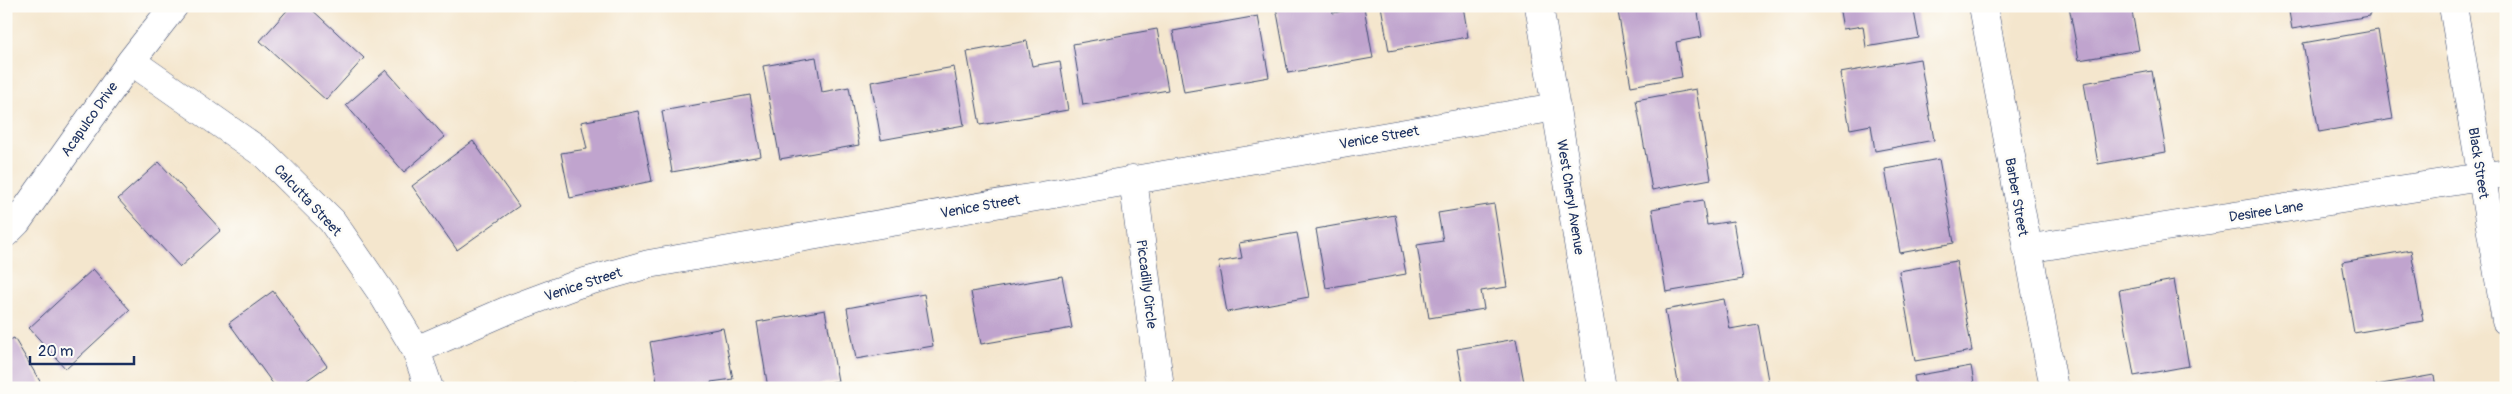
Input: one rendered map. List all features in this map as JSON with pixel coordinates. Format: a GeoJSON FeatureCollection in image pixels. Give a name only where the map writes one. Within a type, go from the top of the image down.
{"type":"FeatureCollection","features":[{"type":"Feature","properties":{"kind":"street","name":"Acapulco Drive"},"geometry":{"type":"LineString","coordinates":[[6,233],[18,222],[131,61],[174,6]]}},
{"type":"Feature","properties":{"kind":"street","name":"West Cheryl Avenue"},"geometry":{"type":"LineString","coordinates":[[1538,6],[1602,388]]}},
{"type":"Feature","properties":{"kind":"street","name":"Barber Street"},"geometry":{"type":"LineString","coordinates":[[1983,6],[2026,249],[2054,388]]}},
{"type":"Feature","properties":{"kind":"street","name":"Black Street"},"geometry":{"type":"LineString","coordinates":[[2453,6],[2494,175],[2506,321]]}},
{"type":"Feature","properties":{"kind":"street","name":"Calcutta Street"},"geometry":{"type":"LineString","coordinates":[[131,61],[265,155],[332,221],[383,295],[416,350],[430,388]]}},
{"type":"Feature","properties":{"kind":"street","name":"Venice Street"},"geometry":{"type":"LineString","coordinates":[[416,350],[508,310],[578,284],[649,264],[1556,107]]}},
{"type":"Feature","properties":{"kind":"street","name":"Desiree Lane"},"geometry":{"type":"LineString","coordinates":[[2026,249],[2494,175]]}},
{"type":"Feature","properties":{"kind":"street","name":"Piccadilly Circle"},"geometry":{"type":"LineString","coordinates":[[1133,179],[1160,388]]}},
{"type":"Feature","properties":{"kind":"building"},"geometry":{"type":"Polygon","coordinates":[[[291,6],[308,6],[364,58],[326,100],[260,41],[291,6]]]}},
{"type":"Feature","properties":{"kind":"building"},"geometry":{"type":"Polygon","coordinates":[[[1331,6],[1333,13],[1364,7],[1373,58],[1288,73],[1276,7],[1331,6]]]}},
{"type":"Feature","properties":{"kind":"building"},"geometry":{"type":"Polygon","coordinates":[[[1381,6],[1463,6],[1468,37],[1389,51],[1381,6]]]}},
{"type":"Feature","properties":{"kind":"building"},"geometry":{"type":"Polygon","coordinates":[[[1617,6],[1697,6],[1702,37],[1676,42],[1682,77],[1631,86],[1617,6]]]}},
{"type":"Feature","properties":{"kind":"building"},"geometry":{"type":"Polygon","coordinates":[[[1839,6],[1913,6],[1919,38],[1866,47],[1863,26],[1843,29],[1839,6]]]}},
{"type":"Feature","properties":{"kind":"building"},"geometry":{"type":"Polygon","coordinates":[[[2069,6],[2131,6],[2139,50],[2079,60],[2069,6]]]}},
{"type":"Feature","properties":{"kind":"building"},"geometry":{"type":"Polygon","coordinates":[[[2288,6],[2369,6],[2370,16],[2292,29],[2288,6]]]}},
{"type":"Feature","properties":{"kind":"building"},"geometry":{"type":"Polygon","coordinates":[[[1258,16],[1269,77],[1184,92],[1173,31],[1258,16]]]}},
{"type":"Feature","properties":{"kind":"building"},"geometry":{"type":"Polygon","coordinates":[[[1157,29],[1168,90],[1083,105],[1073,44],[1157,29]]]}},
{"type":"Feature","properties":{"kind":"building"},"geometry":{"type":"Polygon","coordinates":[[[2378,30],[2393,119],[2319,132],[2303,43],[2378,30]]]}},
{"type":"Feature","properties":{"kind":"building"},"geometry":{"type":"Polygon","coordinates":[[[1027,41],[1032,66],[1060,61],[1068,110],[980,125],[967,52],[1027,41]]]}},
{"type":"Feature","properties":{"kind":"building"},"geometry":{"type":"Polygon","coordinates":[[[816,57],[822,92],[849,87],[859,145],[780,159],[763,66],[816,57]]]}},
{"type":"Feature","properties":{"kind":"building"},"geometry":{"type":"Polygon","coordinates":[[[1920,59],[1934,140],[1875,151],[1871,125],[1850,129],[1840,73],[1920,59]]]}},
{"type":"Feature","properties":{"kind":"building"},"geometry":{"type":"Polygon","coordinates":[[[954,67],[964,125],[881,140],[871,82],[954,67]]]}},
{"type":"Feature","properties":{"kind":"building"},"geometry":{"type":"Polygon","coordinates":[[[386,70],[445,137],[404,172],[346,105],[386,70]]]}},
{"type":"Feature","properties":{"kind":"building"},"geometry":{"type":"Polygon","coordinates":[[[2152,71],[2166,152],[2098,164],[2084,83],[2152,71]]]}},
{"type":"Feature","properties":{"kind":"building"},"geometry":{"type":"Polygon","coordinates":[[[1696,89],[1711,179],[1652,190],[1636,100],[1696,89]]]}},
{"type":"Feature","properties":{"kind":"building"},"geometry":{"type":"Polygon","coordinates":[[[750,95],[761,156],[672,172],[662,111],[750,95]]]}},
{"type":"Feature","properties":{"kind":"building"},"geometry":{"type":"Polygon","coordinates":[[[638,111],[652,181],[570,198],[561,153],[587,149],[581,122],[638,111]]]}},
{"type":"Feature","properties":{"kind":"building"},"geometry":{"type":"Polygon","coordinates":[[[473,141],[519,206],[457,250],[412,186],[473,141]]]}},
{"type":"Feature","properties":{"kind":"building"},"geometry":{"type":"Polygon","coordinates":[[[1939,159],[1954,243],[1900,253],[1885,169],[1939,159]]]}},
{"type":"Feature","properties":{"kind":"building"},"geometry":{"type":"Polygon","coordinates":[[[159,162],[221,230],[180,267],[118,199],[159,162]]]}},
{"type":"Feature","properties":{"kind":"building"},"geometry":{"type":"Polygon","coordinates":[[[1703,200],[1707,225],[1733,221],[1743,279],[1666,292],[1652,209],[1703,200]]]}},
{"type":"Feature","properties":{"kind":"building"},"geometry":{"type":"Polygon","coordinates":[[[1494,204],[1507,287],[1481,291],[1484,309],[1429,318],[1417,245],[1443,241],[1438,213],[1494,204]]]}},
{"type":"Feature","properties":{"kind":"building"},"geometry":{"type":"Polygon","coordinates":[[[1395,215],[1406,274],[1326,288],[1316,229],[1395,215]]]}},
{"type":"Feature","properties":{"kind":"building"},"geometry":{"type":"Polygon","coordinates":[[[1297,233],[1309,297],[1227,312],[1218,262],[1242,258],[1239,243],[1297,233]]]}},
{"type":"Feature","properties":{"kind":"building"},"geometry":{"type":"Polygon","coordinates":[[[2411,250],[2423,321],[2354,333],[2342,262],[2411,250]]]}},
{"type":"Feature","properties":{"kind":"building"},"geometry":{"type":"Polygon","coordinates":[[[1956,261],[1972,351],[1915,361],[1899,271],[1956,261]]]}},
{"type":"Feature","properties":{"kind":"building"},"geometry":{"type":"Polygon","coordinates":[[[93,269],[130,310],[66,369],[29,328],[93,269]]]}},
{"type":"Feature","properties":{"kind":"building"},"geometry":{"type":"Polygon","coordinates":[[[1062,276],[1072,328],[981,344],[971,292],[1062,276]]]}},
{"type":"Feature","properties":{"kind":"building"},"geometry":{"type":"Polygon","coordinates":[[[2174,280],[2189,366],[2134,376],[2119,290],[2174,280]]]}},
{"type":"Feature","properties":{"kind":"building"},"geometry":{"type":"Polygon","coordinates":[[[273,291],[327,366],[296,388],[276,388],[229,323],[273,291]]]}},
{"type":"Feature","properties":{"kind":"building"},"geometry":{"type":"Polygon","coordinates":[[[924,294],[933,346],[856,359],[847,308],[924,294]]]}},
{"type":"Feature","properties":{"kind":"building"},"geometry":{"type":"Polygon","coordinates":[[[1724,299],[1730,329],[1758,324],[1769,386],[1757,388],[1679,388],[1665,310],[1724,299]]]}},
{"type":"Feature","properties":{"kind":"building"},"geometry":{"type":"Polygon","coordinates":[[[825,310],[838,381],[802,388],[768,388],[757,322],[825,310]]]}},
{"type":"Feature","properties":{"kind":"building"},"geometry":{"type":"Polygon","coordinates":[[[723,328],[733,379],[711,382],[712,388],[658,388],[650,342],[723,328]]]}},
{"type":"Feature","properties":{"kind":"building"},"geometry":{"type":"Polygon","coordinates":[[[14,338],[44,388],[6,388],[6,342],[14,338]]]}},
{"type":"Feature","properties":{"kind":"building"},"geometry":{"type":"Polygon","coordinates":[[[1516,339],[1525,388],[1464,388],[1457,349],[1516,339]]]}},
{"type":"Feature","properties":{"kind":"building"},"geometry":{"type":"Polygon","coordinates":[[[1971,366],[1975,388],[1916,388],[1914,376],[1971,366]]]}},
{"type":"Feature","properties":{"kind":"building"},"geometry":{"type":"Polygon","coordinates":[[[2434,375],[2436,388],[2377,388],[2376,385],[2434,375]]]}},
{"type":"Feature","properties":{"kind":"building"},"geometry":{"type":"Polygon","coordinates":[[[575,383],[576,388],[552,388],[552,387],[575,383]]]}}]}
